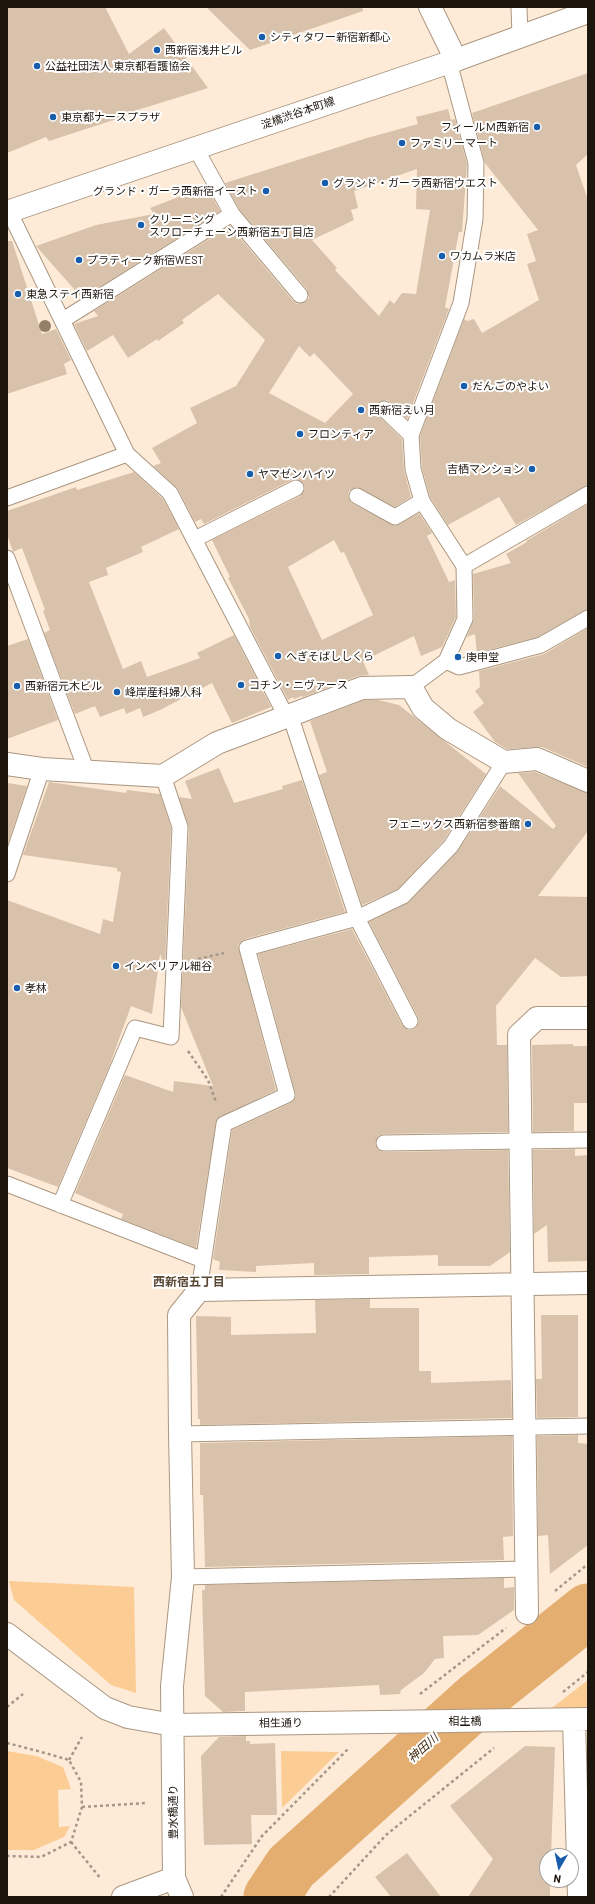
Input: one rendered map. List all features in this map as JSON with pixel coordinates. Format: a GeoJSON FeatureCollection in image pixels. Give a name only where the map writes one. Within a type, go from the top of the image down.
{"type":"FeatureCollection","features":[{"type":"Feature","properties":{"kind":"street"},"geometry":{"type":"LineString","coordinates":[[430,7],[452,61]]}},
{"type":"Feature","properties":{"kind":"street","name":"淀橋渋谷本町線"},"geometry":{"type":"LineString","coordinates":[[8,210],[452,61],[588,12]]}},
{"type":"Feature","properties":{"kind":"street"},"geometry":{"type":"LineString","coordinates":[[7,764],[87,772],[163,776],[217,743],[362,688],[411,687],[423,708],[448,729],[504,762],[537,759],[588,781]]}},
{"type":"Feature","properties":{"kind":"street"},"geometry":{"type":"LineString","coordinates":[[527,1613],[523,1426],[519,1035],[537,1018],[588,1018]]}},
{"type":"Feature","properties":{"kind":"street"},"geometry":{"type":"LineString","coordinates":[[199,1290],[588,1283]]}},
{"type":"Feature","properties":{"kind":"street","name":"豊水橋通り"},"geometry":{"type":"LineString","coordinates":[[178,1887],[172,1686],[183,1577],[179,1315],[199,1290]]}},
{"type":"Feature","properties":{"kind":"street","name":"相生通り"},"geometry":{"type":"LineString","coordinates":[[7,1634],[105,1708],[128,1717],[173,1725],[382,1721]]}},
{"type":"Feature","properties":{"kind":"street"},"geometry":{"type":"LineString","coordinates":[[522,1721],[581,1720],[579,1897]]}},
{"type":"Feature","properties":{"kind":"street","name":"相生橋"},"geometry":{"type":"LineString","coordinates":[[382,1721],[522,1721]]}},
{"type":"Feature","properties":{"kind":"street"},"geometry":{"type":"LineString","coordinates":[[123,1897],[178,1887]]}},
{"type":"Feature","properties":{"kind":"lane"},"geometry":{"type":"LineString","coordinates":[[519,7],[520,36]]}},
{"type":"Feature","properties":{"kind":"lane"},"geometry":{"type":"LineString","coordinates":[[411,687],[446,661],[465,618],[464,566],[422,501],[413,469],[411,435],[461,302],[476,219],[476,163],[452,61]]}},
{"type":"Feature","properties":{"kind":"lane"},"geometry":{"type":"LineString","coordinates":[[195,147],[232,214],[300,295]]}},
{"type":"Feature","properties":{"kind":"lane"},"geometry":{"type":"LineString","coordinates":[[8,210],[63,320],[127,454],[170,493],[286,716],[293,724],[357,918],[410,1021]]}},
{"type":"Feature","properties":{"kind":"lane"},"geometry":{"type":"LineString","coordinates":[[63,320],[232,214]]}},
{"type":"Feature","properties":{"kind":"lane"},"geometry":{"type":"LineString","coordinates":[[384,409],[411,435]]}},
{"type":"Feature","properties":{"kind":"lane"},"geometry":{"type":"LineString","coordinates":[[7,498],[127,454]]}},
{"type":"Feature","properties":{"kind":"lane"},"geometry":{"type":"LineString","coordinates":[[195,539],[296,488]]}},
{"type":"Feature","properties":{"kind":"lane"},"geometry":{"type":"LineString","coordinates":[[464,566],[588,494]]}},
{"type":"Feature","properties":{"kind":"lane"},"geometry":{"type":"LineString","coordinates":[[357,496],[395,517],[422,501]]}},
{"type":"Feature","properties":{"kind":"lane"},"geometry":{"type":"LineString","coordinates":[[7,558],[87,772]]}},
{"type":"Feature","properties":{"kind":"lane"},"geometry":{"type":"LineString","coordinates":[[446,661],[459,667],[541,645],[588,618]]}},
{"type":"Feature","properties":{"kind":"lane"},"geometry":{"type":"LineString","coordinates":[[199,1290],[224,1124],[287,1095],[247,948],[357,918],[402,896],[451,846],[504,762]]}},
{"type":"Feature","properties":{"kind":"lane"},"geometry":{"type":"LineString","coordinates":[[7,874],[42,768]]}},
{"type":"Feature","properties":{"kind":"lane"},"geometry":{"type":"LineString","coordinates":[[60,1205],[135,1028],[171,1037],[180,827],[163,776]]}},
{"type":"Feature","properties":{"kind":"lane"},"geometry":{"type":"LineString","coordinates":[[384,1143],[588,1140]]}},
{"type":"Feature","properties":{"kind":"lane"},"geometry":{"type":"LineString","coordinates":[[7,1184],[203,1260]]}},
{"type":"Feature","properties":{"kind":"lane"},"geometry":{"type":"LineString","coordinates":[[180,1434],[523,1426],[588,1426]]}},
{"type":"Feature","properties":{"kind":"lane"},"geometry":{"type":"LineString","coordinates":[[183,1577],[525,1569]]}},
{"type":"Feature","properties":{"kind":"lane"},"geometry":{"type":"LineString","coordinates":[[579,1897],[588,1897]]}},
{"type":"Feature","properties":{"kind":"path"},"geometry":{"type":"LineString","coordinates":[[174,965],[247,948]]}},
{"type":"Feature","properties":{"kind":"path"},"geometry":{"type":"LineString","coordinates":[[171,1037],[192,1055],[208,1080],[224,1124]]}},
{"type":"Feature","properties":{"kind":"path"},"geometry":{"type":"LineString","coordinates":[[419,1695],[527,1613],[588,1564]]}},
{"type":"Feature","properties":{"kind":"path"},"geometry":{"type":"LineString","coordinates":[[329,1897],[386,1836],[522,1721],[588,1672]]}},
{"type":"Feature","properties":{"kind":"path"},"geometry":{"type":"LineString","coordinates":[[7,1708],[23,1694]]}},
{"type":"Feature","properties":{"kind":"path"},"geometry":{"type":"LineString","coordinates":[[221,1897],[262,1836],[382,1721]]}},
{"type":"Feature","properties":{"kind":"path"},"geometry":{"type":"LineString","coordinates":[[69,1760],[82,1737]]}},
{"type":"Feature","properties":{"kind":"path"},"geometry":{"type":"LineString","coordinates":[[7,1742],[69,1760],[81,1782],[82,1807],[72,1842],[41,1857],[7,1856]]}},
{"type":"Feature","properties":{"kind":"path"},"geometry":{"type":"LineString","coordinates":[[82,1807],[151,1803]]}},
{"type":"Feature","properties":{"kind":"path"},"geometry":{"type":"LineString","coordinates":[[72,1842],[101,1879]]}},
{"type":"Feature","properties":{"kind":"shaded area"},"geometry":{"type":"Polygon","coordinates":[[[9,1581],[134,1587],[136,1693],[111,1685],[14,1600],[9,1581]]]}},
{"type":"Feature","properties":{"kind":"shaded area"},"geometry":{"type":"Polygon","coordinates":[[[588,1680],[588,1709],[548,1711],[588,1680]]]}},
{"type":"Feature","properties":{"kind":"shaded area"},"geometry":{"type":"Polygon","coordinates":[[[7,1751],[36,1756],[63,1767],[71,1789],[58,1790],[59,1827],[70,1826],[64,1837],[34,1850],[7,1850],[7,1751]]]}},
{"type":"Feature","properties":{"kind":"shaded area"},"geometry":{"type":"Polygon","coordinates":[[[281,1751],[339,1752],[282,1808],[281,1751]]]}},
{"type":"Feature","properties":{"kind":"building"},"geometry":{"type":"Polygon","coordinates":[[[7,7],[105,7],[129,54],[164,28],[208,88],[128,113],[129,115],[49,141],[46,137],[7,153],[7,7]]]}},
{"type":"Feature","properties":{"kind":"building","name":"シティタワー新宿新都心"},"geometry":{"type":"Polygon","coordinates":[[[206,7],[362,7],[363,11],[250,50],[206,7]]]}},
{"type":"Feature","properties":{"kind":"building"},"geometry":{"type":"Polygon","coordinates":[[[588,73],[588,154],[576,165],[588,200],[588,485],[516,525],[499,497],[448,525],[430,497],[422,468],[420,436],[464,319],[467,321],[474,319],[482,333],[539,300],[527,264],[536,261],[527,234],[538,230],[485,163],[472,113],[588,73]]]}},
{"type":"Feature","properties":{"kind":"building"},"geometry":{"type":"Polygon","coordinates":[[[448,109],[451,120],[455,119],[467,164],[462,232],[459,232],[445,307],[449,309],[407,419],[387,400],[378,403],[375,407],[378,415],[402,439],[404,470],[411,497],[395,507],[357,487],[349,491],[348,497],[353,504],[395,526],[419,513],[432,533],[427,536],[449,582],[455,580],[456,617],[442,647],[421,656],[414,636],[363,661],[369,675],[358,676],[303,697],[294,699],[293,697],[288,700],[250,627],[249,619],[228,578],[230,577],[212,540],[300,496],[305,489],[304,484],[297,479],[292,480],[204,524],[201,519],[195,522],[178,489],[153,466],[161,463],[152,448],[197,423],[190,408],[236,386],[265,340],[218,294],[182,320],[184,323],[158,341],[157,339],[128,358],[113,335],[87,351],[74,324],[98,316],[94,311],[230,226],[293,301],[297,304],[305,302],[309,298],[307,289],[239,209],[225,183],[367,138],[418,124],[416,117],[448,109]],[[417,169],[354,191],[358,208],[351,210],[354,220],[312,240],[337,268],[335,270],[379,316],[390,300],[394,304],[402,293],[416,294],[430,210],[416,209],[417,169]],[[299,346],[269,393],[325,423],[353,394],[314,353],[310,357],[299,346]],[[334,540],[288,567],[322,640],[373,615],[344,552],[341,553],[334,540]]]}},
{"type":"Feature","properties":{"kind":"building"},"geometry":{"type":"Polygon","coordinates":[[[204,187],[205,190],[208,189],[220,211],[82,298],[36,246],[96,225],[154,214],[150,208],[204,187]]]}},
{"type":"Feature","properties":{"kind":"building","name":"東急ステイ西新宿"},"geometry":{"type":"Polygon","coordinates":[[[7,241],[12,241],[42,334],[56,329],[71,360],[64,364],[67,374],[7,394],[7,241]]]}},
{"type":"Feature","properties":{"kind":"building"},"geometry":{"type":"Polygon","coordinates":[[[134,472],[163,499],[179,529],[141,547],[143,552],[106,568],[108,575],[89,582],[123,669],[141,661],[147,677],[200,658],[197,653],[234,635],[271,707],[232,723],[212,683],[160,710],[143,717],[140,708],[126,714],[124,708],[100,717],[95,706],[75,714],[44,633],[50,630],[43,611],[45,610],[22,548],[13,552],[7,534],[7,511],[76,487],[77,490],[134,472]]]}},
{"type":"Feature","properties":{"kind":"building"},"geometry":{"type":"Polygon","coordinates":[[[588,504],[588,609],[538,637],[477,653],[475,634],[467,637],[474,619],[473,574],[511,563],[506,554],[588,504]]]}},
{"type":"Feature","properties":{"kind":"building"},"geometry":{"type":"Polygon","coordinates":[[[588,628],[588,767],[542,747],[507,749],[495,742],[473,712],[484,703],[475,691],[480,687],[479,671],[544,654],[588,628]]]}},
{"type":"Feature","properties":{"kind":"building"},"geometry":{"type":"Polygon","coordinates":[[[28,639],[58,720],[7,739],[7,646],[28,639]]]}},
{"type":"Feature","properties":{"kind":"building"},"geometry":{"type":"Polygon","coordinates":[[[364,700],[378,700],[399,705],[486,774],[444,840],[398,889],[362,905],[319,775],[327,772],[310,721],[364,700]]]}},
{"type":"Feature","properties":{"kind":"building"},"geometry":{"type":"Polygon","coordinates":[[[219,768],[234,803],[283,789],[282,786],[302,780],[345,912],[245,939],[238,945],[276,1090],[217,1119],[196,1248],[121,1219],[123,1214],[75,1193],[125,1075],[173,1092],[174,1081],[213,1086],[181,1007],[189,827],[179,797],[192,799],[185,781],[219,768]]]}},
{"type":"Feature","properties":{"kind":"building"},"geometry":{"type":"Polygon","coordinates":[[[535,772],[588,793],[588,831],[538,896],[588,897],[588,976],[561,977],[535,958],[496,1006],[497,1045],[507,1045],[508,1132],[384,1134],[379,1136],[375,1143],[377,1148],[384,1152],[508,1150],[510,1252],[490,1266],[438,1266],[438,1255],[369,1257],[369,1274],[314,1275],[314,1263],[256,1266],[256,1272],[219,1270],[220,1262],[213,1259],[232,1130],[291,1103],[296,1096],[258,954],[352,929],[402,1025],[409,1030],[414,1029],[419,1022],[418,1017],[369,922],[409,902],[457,852],[500,786],[553,829],[556,826],[518,773],[535,772]]]}},
{"type":"Feature","properties":{"kind":"building"},"geometry":{"type":"Polygon","coordinates":[[[49,782],[126,793],[127,790],[160,794],[171,828],[165,967],[160,954],[152,1014],[131,1006],[109,1067],[58,1187],[7,1168],[7,900],[100,934],[103,919],[113,922],[121,872],[117,871],[117,868],[23,855],[49,782]]]}},
{"type":"Feature","properties":{"kind":"building"},"geometry":{"type":"Polygon","coordinates":[[[7,783],[27,786],[7,846],[7,783]]]}},
{"type":"Feature","properties":{"kind":"building"},"geometry":{"type":"Polygon","coordinates":[[[573,1044],[573,1046],[588,1046],[588,1103],[574,1103],[574,1131],[533,1132],[532,1045],[573,1044]]]}},
{"type":"Feature","properties":{"kind":"building"},"geometry":{"type":"Polygon","coordinates":[[[575,1149],[575,1156],[588,1155],[588,1261],[548,1262],[547,1225],[534,1234],[533,1150],[575,1149]]]}},
{"type":"Feature","properties":{"kind":"building"},"geometry":{"type":"Polygon","coordinates":[[[370,1299],[370,1308],[419,1308],[419,1371],[431,1371],[431,1383],[511,1380],[512,1418],[200,1425],[200,1419],[198,1419],[196,1316],[231,1317],[231,1335],[316,1333],[315,1300],[370,1299]]]}},
{"type":"Feature","properties":{"kind":"building"},"geometry":{"type":"Polygon","coordinates":[[[541,1315],[578,1315],[578,1417],[537,1418],[536,1379],[542,1379],[541,1315]]]}},
{"type":"Feature","properties":{"kind":"building"},"geometry":{"type":"Polygon","coordinates":[[[578,1435],[578,1443],[588,1444],[588,1545],[550,1574],[548,1535],[538,1536],[537,1436],[578,1435]]]}},
{"type":"Feature","properties":{"kind":"building"},"geometry":{"type":"Polygon","coordinates":[[[512,1436],[513,1536],[503,1537],[504,1560],[205,1567],[203,1495],[200,1495],[200,1443],[512,1436]]]}},
{"type":"Feature","properties":{"kind":"building"},"geometry":{"type":"Polygon","coordinates":[[[504,1578],[504,1588],[514,1587],[514,1610],[478,1635],[443,1636],[444,1658],[435,1659],[424,1673],[401,1690],[400,1694],[380,1695],[379,1685],[245,1692],[245,1711],[223,1712],[205,1696],[202,1590],[205,1590],[205,1585],[504,1578]]]}},
{"type":"Feature","properties":{"kind":"building"},"geometry":{"type":"Polygon","coordinates":[[[246,1736],[246,1741],[250,1741],[250,1744],[275,1743],[277,1815],[251,1815],[252,1844],[204,1845],[201,1756],[219,1737],[246,1736]]]}},
{"type":"Feature","properties":{"kind":"building"},"geometry":{"type":"Polygon","coordinates":[[[525,1746],[555,1747],[551,1848],[539,1848],[539,1888],[550,1888],[550,1897],[468,1897],[493,1859],[450,1806],[525,1746]]]}},
{"type":"Feature","properties":{"kind":"building"},"geometry":{"type":"Polygon","coordinates":[[[407,1853],[441,1897],[391,1897],[375,1877],[407,1853]]]}},
{"type":"Feature","properties":{"kind":"waterway","name":"神田川"},"geometry":{"type":"LineString","coordinates":[[271,1897],[291,1867],[479,1698],[588,1611]]}},
{"type":"Feature","properties":{"kind":"place","name":"シティタワー新宿新都心"},"geometry":{"type":"Point","coordinates":[262,37]}},
{"type":"Feature","properties":{"kind":"place","name":"西新宿浅井ビル"},"geometry":{"type":"Point","coordinates":[157,50]}},
{"type":"Feature","properties":{"kind":"place","name":"公益社団法人 東京都看護協会"},"geometry":{"type":"Point","coordinates":[37,66]}},
{"type":"Feature","properties":{"kind":"place","name":"東京都ナースプラザ"},"geometry":{"type":"Point","coordinates":[53,117]}},
{"type":"Feature","properties":{"kind":"place","name":"フィールＭ西新宿"},"geometry":{"type":"Point","coordinates":[537,127]}},
{"type":"Feature","properties":{"kind":"place","name":"ファミリーマート"},"geometry":{"type":"Point","coordinates":[402,143]}},
{"type":"Feature","properties":{"kind":"place","name":"グランド・ガーラ西新宿ウエスト"},"geometry":{"type":"Point","coordinates":[325,183]}},
{"type":"Feature","properties":{"kind":"place","name":"グランド・ガーラ西新宿イースト"},"geometry":{"type":"Point","coordinates":[266,191]}},
{"type":"Feature","properties":{"kind":"place","name":"クリーニング スワローチェーン西新宿五丁目店"},"geometry":{"type":"Point","coordinates":[141,225]}},
{"type":"Feature","properties":{"kind":"place","name":"ワカムラ米店"},"geometry":{"type":"Point","coordinates":[442,256]}},
{"type":"Feature","properties":{"kind":"place","name":"プラティーク新宿WEST"},"geometry":{"type":"Point","coordinates":[79,260]}},
{"type":"Feature","properties":{"kind":"place","name":"東急ステイ西新宿"},"geometry":{"type":"Point","coordinates":[18,294]}},
{"type":"Feature","properties":{"kind":"place","name":"だんごのやよい"},"geometry":{"type":"Point","coordinates":[464,386]}},
{"type":"Feature","properties":{"kind":"place","name":"西新宿えい月"},"geometry":{"type":"Point","coordinates":[361,410]}},
{"type":"Feature","properties":{"kind":"place","name":"フロンティア"},"geometry":{"type":"Point","coordinates":[300,434]}},
{"type":"Feature","properties":{"kind":"place","name":"吉栖マンション"},"geometry":{"type":"Point","coordinates":[532,469]}},
{"type":"Feature","properties":{"kind":"place","name":"ヤマゼンハイツ"},"geometry":{"type":"Point","coordinates":[250,474]}},
{"type":"Feature","properties":{"kind":"place","name":"へぎそばししくら"},"geometry":{"type":"Point","coordinates":[278,656]}},
{"type":"Feature","properties":{"kind":"place","name":"庚申堂"},"geometry":{"type":"Point","coordinates":[458,657]}},
{"type":"Feature","properties":{"kind":"place","name":"コチン・ニヴァース"},"geometry":{"type":"Point","coordinates":[241,685]}},
{"type":"Feature","properties":{"kind":"place","name":"西新宿元木ビル"},"geometry":{"type":"Point","coordinates":[17,686]}},
{"type":"Feature","properties":{"kind":"place","name":"峰岸産科婦人科"},"geometry":{"type":"Point","coordinates":[117,692]}},
{"type":"Feature","properties":{"kind":"place","name":"フェニックス西新宿参番館"},"geometry":{"type":"Point","coordinates":[528,824]}},
{"type":"Feature","properties":{"kind":"place","name":"インペリアル細谷"},"geometry":{"type":"Point","coordinates":[116,966]}},
{"type":"Feature","properties":{"kind":"place","name":"孝林"},"geometry":{"type":"Point","coordinates":[17,988]}},
{"type":"Feature","properties":{"kind":"district","name":"西新宿五丁目"},"geometry":{"type":"Point","coordinates":[189,1282]}}]}
